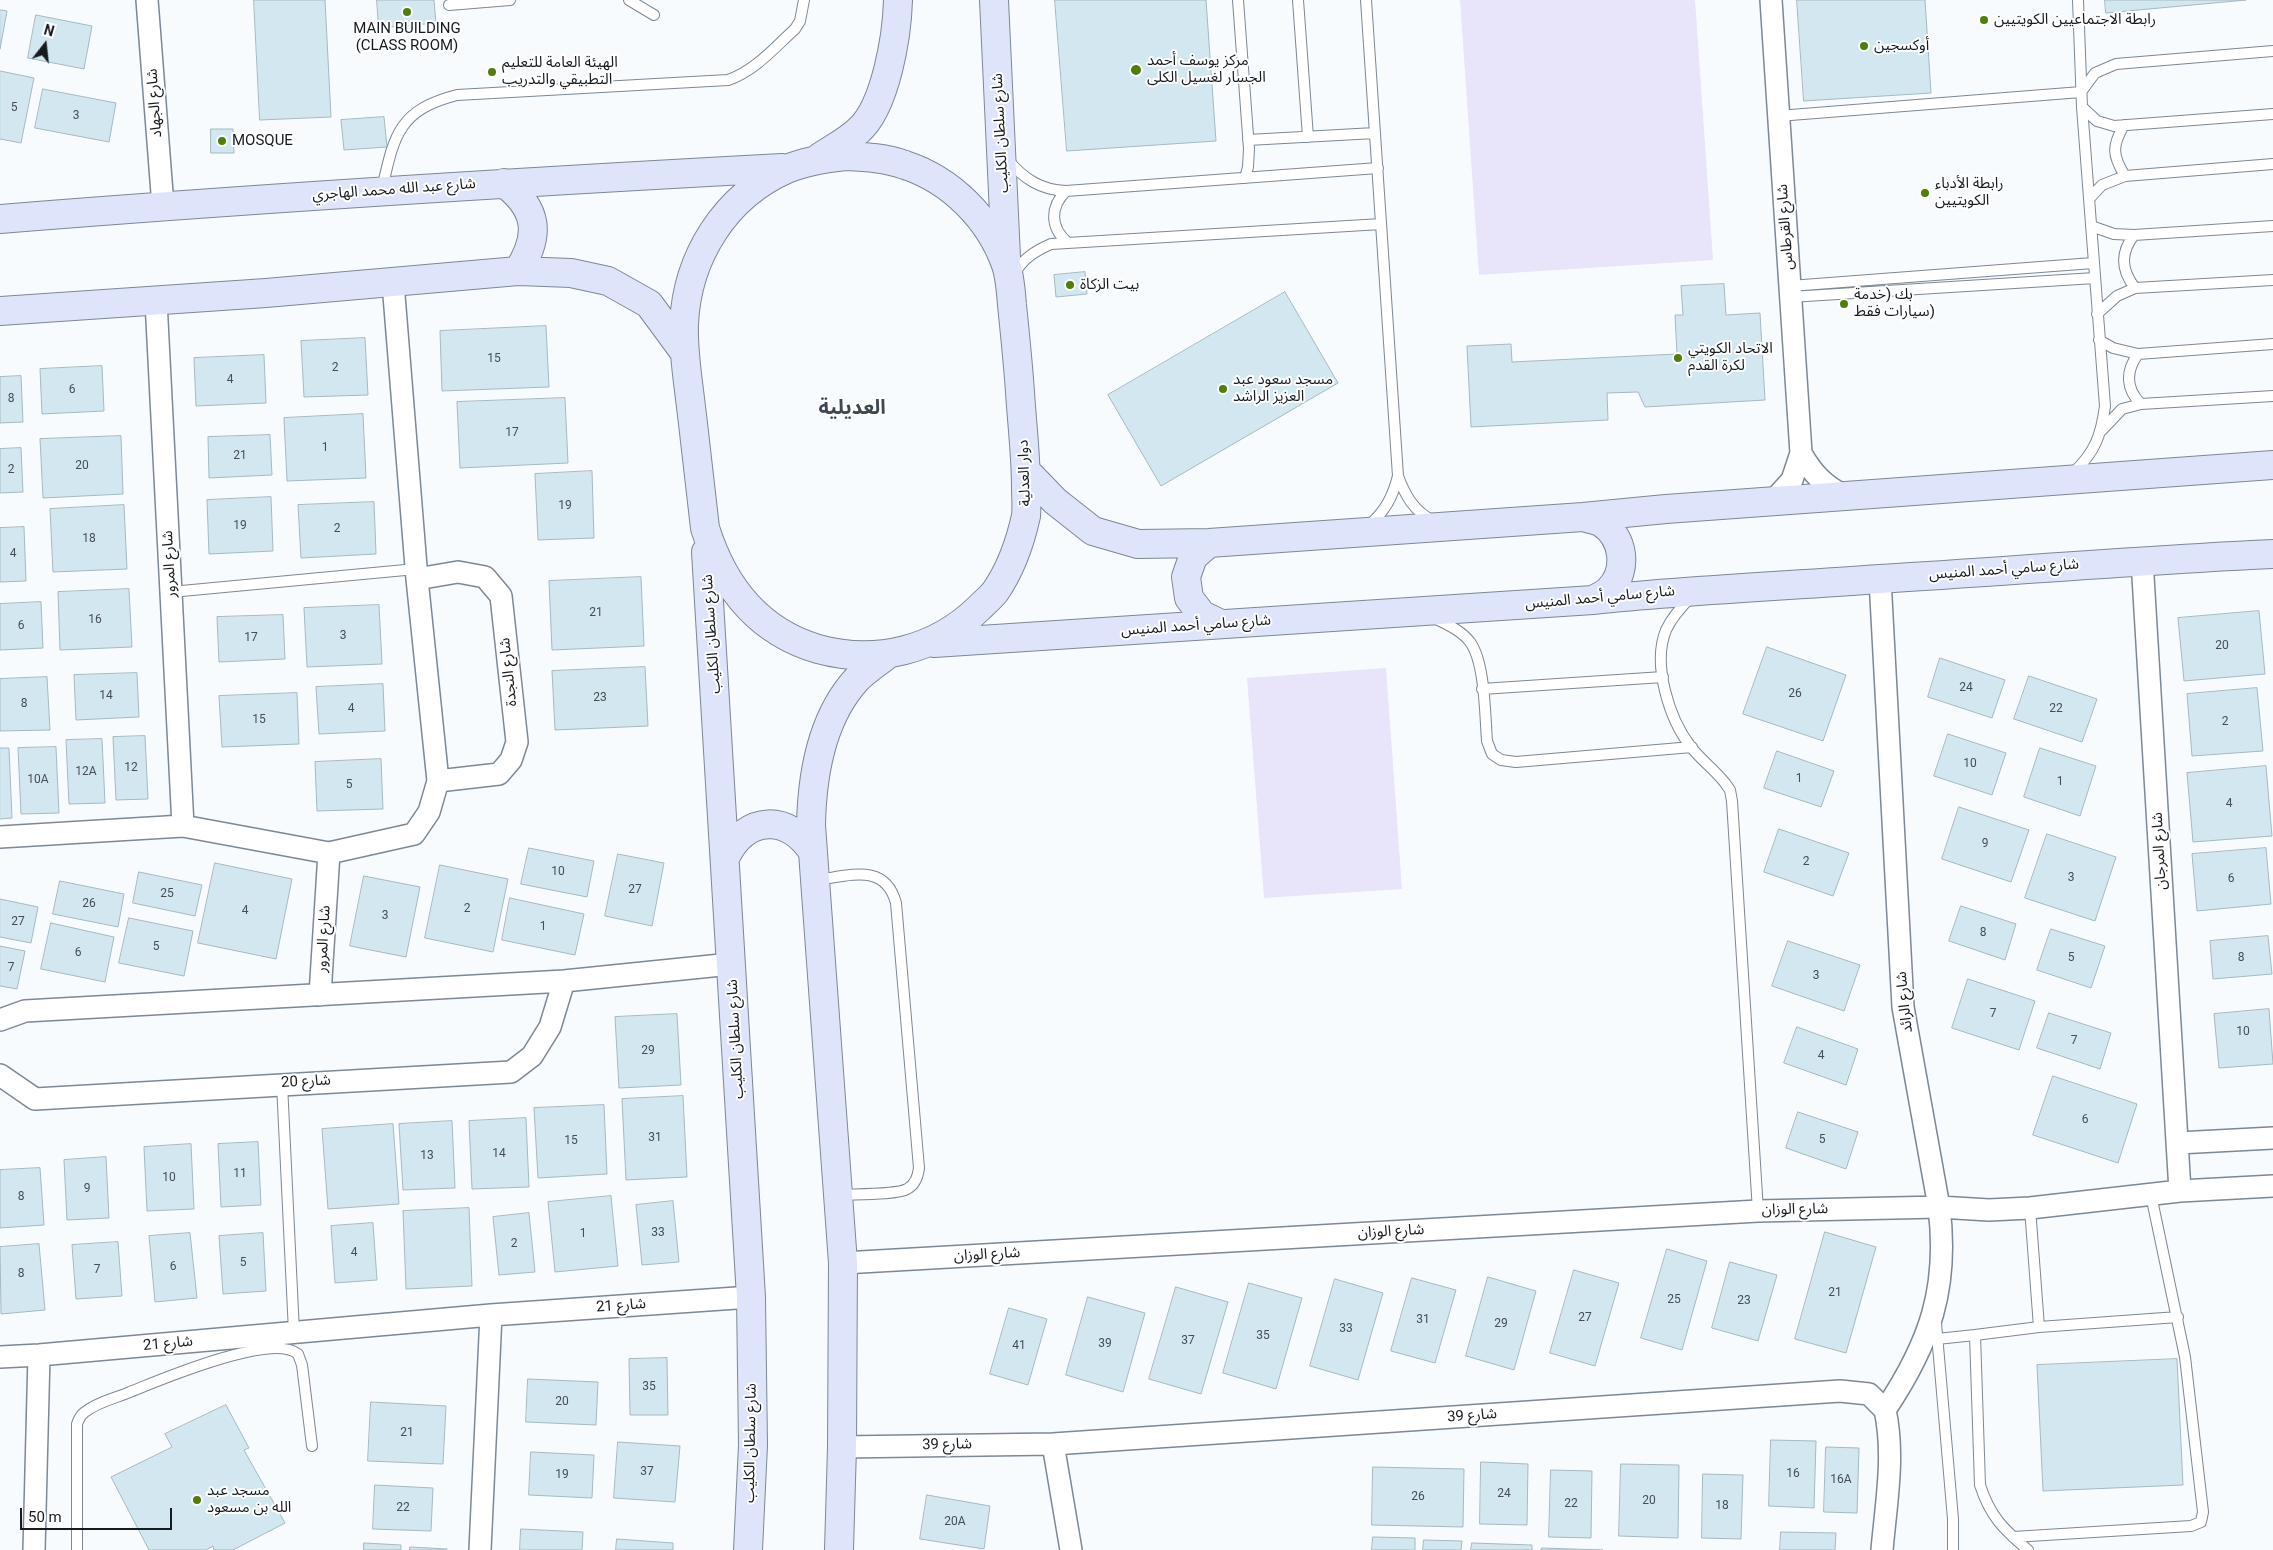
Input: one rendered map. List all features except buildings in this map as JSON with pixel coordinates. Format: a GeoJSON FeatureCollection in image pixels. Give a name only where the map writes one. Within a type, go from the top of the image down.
{"type":"FeatureCollection","features":[{"type":"Feature","properties":{"kind":"main road"},"geometry":{"type":"LineString","coordinates":[[817,159],[860,130],[873,111],[889,70],[898,0]]}},
{"type":"Feature","properties":{"kind":"main road","name":"شارع سلطان الكليب"},"geometry":{"type":"LineString","coordinates":[[994,0],[1008,277]]}},
{"type":"Feature","properties":{"kind":"main road","name":"دوار العدلية"},"geometry":{"type":"LineString","coordinates":[[846,156],[876,158],[905,164],[932,177],[956,194],[978,215],[994,239],[1008,277],[1026,471],[1026,513],[1016,555],[994,592],[964,622],[927,644],[887,654],[860,656],[833,653],[807,646],[775,629],[741,600],[725,578],[713,554],[705,528],[685,353],[684,323],[696,267],[707,241],[722,218],[741,198],[764,181],[788,168],[817,159],[846,156]]}},
{"type":"Feature","properties":{"kind":"main road","name":"شارع عبد الله محمد الهاجري"},"geometry":{"type":"LineString","coordinates":[[0,219],[504,183],[788,168]]}},
{"type":"Feature","properties":{"kind":"main road"},"geometry":{"type":"LineString","coordinates":[[504,183],[520,195],[530,214],[534,234],[529,254],[518,271]]}},
{"type":"Feature","properties":{"kind":"main road"},"geometry":{"type":"LineString","coordinates":[[0,311],[393,283],[518,271],[571,273],[608,281],[649,304],[685,353]]}},
{"type":"Feature","properties":{"kind":"main road"},"geometry":{"type":"LineString","coordinates":[[1026,471],[1055,501],[1093,532],[1138,544],[1209,543],[1445,525],[1583,517],[2273,465]]}},
{"type":"Feature","properties":{"kind":"main road"},"geometry":{"type":"LineString","coordinates":[[1583,517],[1601,523],[1615,536],[1622,554],[1620,574],[1609,590],[1593,600]]}},
{"type":"Feature","properties":{"kind":"main road","name":"شارع سلطان الكليب"},"geometry":{"type":"LineString","coordinates":[[705,528],[751,1297],[753,1445],[748,1550]]}},
{"type":"Feature","properties":{"kind":"main road"},"geometry":{"type":"LineString","coordinates":[[1209,543],[1193,557],[1190,564],[1186,577],[1189,598],[1202,615],[1221,624]]}},
{"type":"Feature","properties":{"kind":"main road","name":"شارع سامي أحمد المنيس"},"geometry":{"type":"LineString","coordinates":[[927,644],[1593,600],[1697,590],[1880,580],[2142,560],[2273,554]]}},
{"type":"Feature","properties":{"kind":"main road"},"geometry":{"type":"LineString","coordinates":[[838,1550],[842,1447],[843,1263],[811,825],[812,797],[825,733],[841,703],[857,680],[887,654]]}},
{"type":"Feature","properties":{"kind":"main road"},"geometry":{"type":"LineString","coordinates":[[726,856],[732,844],[742,834],[754,827],[768,824],[782,826],[795,831],[805,840],[813,852]]}},
{"type":"Feature","properties":{"kind":"street","name":"شارع الجهاد"},"geometry":{"type":"LineString","coordinates":[[147,0],[163,206]]}},
{"type":"Feature","properties":{"kind":"street","name":"شارع القرطاس"},"geometry":{"type":"LineString","coordinates":[[1771,0],[1801,453],[1792,480],[1773,502]]}},
{"type":"Feature","properties":{"kind":"street"},"geometry":{"type":"LineString","coordinates":[[0,837],[183,826],[329,853],[414,834],[429,812],[438,781],[416,574],[393,283]]}},
{"type":"Feature","properties":{"kind":"street","name":"شارع المرور"},"geometry":{"type":"LineString","coordinates":[[156,301],[183,826]]}},
{"type":"Feature","properties":{"kind":"street"},"geometry":{"type":"LineString","coordinates":[[1801,453],[1819,479],[1831,489],[1845,496]]}},
{"type":"Feature","properties":{"kind":"street","name":"شارع المرجان"},"geometry":{"type":"LineString","coordinates":[[2142,560],[2180,1191]]}},
{"type":"Feature","properties":{"kind":"street","name":"شارع النجدة"},"geometry":{"type":"LineString","coordinates":[[416,574],[458,572],[485,577],[501,596],[517,742],[510,760],[499,774],[438,781]]}},
{"type":"Feature","properties":{"kind":"street","name":"شارع الرائد"},"geometry":{"type":"LineString","coordinates":[[1880,580],[1903,1007],[1943,1238],[1940,1287],[1923,1345],[1905,1380],[1885,1410]]}},
{"type":"Feature","properties":{"kind":"street","name":"شارع المرور"},"geometry":{"type":"LineString","coordinates":[[320,995],[329,853]]}},
{"type":"Feature","properties":{"kind":"street"},"geometry":{"type":"LineString","coordinates":[[0,1020],[25,1011],[564,981],[731,964]]}},
{"type":"Feature","properties":{"kind":"street","name":"شارع 20"},"geometry":{"type":"LineString","coordinates":[[0,1075],[35,1099],[510,1072],[532,1056],[550,1027],[564,981]]}},
{"type":"Feature","properties":{"kind":"street"},"geometry":{"type":"LineString","coordinates":[[2178,1143],[2273,1138]]}},
{"type":"Feature","properties":{"kind":"street"},"geometry":{"type":"LineString","coordinates":[[1939,1207],[1989,1210],[2030,1208],[2180,1191],[2273,1186]]}},
{"type":"Feature","properties":{"kind":"street","name":"شارع الوزان"},"geometry":{"type":"LineString","coordinates":[[843,1263],[1758,1211],[1939,1207]]}},
{"type":"Feature","properties":{"kind":"street","name":"شارع 21"},"geometry":{"type":"LineString","coordinates":[[0,1357],[226,1348],[294,1332],[491,1315],[751,1297]]}},
{"type":"Feature","properties":{"kind":"street"},"geometry":{"type":"LineString","coordinates":[[480,1550],[491,1315]]}},
{"type":"Feature","properties":{"kind":"street"},"geometry":{"type":"LineString","coordinates":[[34,1550],[39,1356]]}},
{"type":"Feature","properties":{"kind":"street","name":"شارع 39"},"geometry":{"type":"LineString","coordinates":[[842,1447],[1053,1444],[1840,1391],[1869,1394],[1885,1410]]}},
{"type":"Feature","properties":{"kind":"street"},"geometry":{"type":"LineString","coordinates":[[1882,1550],[1890,1448],[1890,1429],[1885,1410]]}},
{"type":"Feature","properties":{"kind":"street"},"geometry":{"type":"LineString","coordinates":[[1053,1444],[1071,1550]]}},
{"type":"Feature","properties":{"kind":"lane"},"geometry":{"type":"LineString","coordinates":[[449,5],[510,0]]}},
{"type":"Feature","properties":{"kind":"lane"},"geometry":{"type":"LineString","coordinates":[[629,0],[654,15]]}},
{"type":"Feature","properties":{"kind":"lane"},"geometry":{"type":"LineString","coordinates":[[382,191],[393,143],[400,128],[418,111],[438,100],[457,94],[728,80],[740,76],[751,68],[795,29],[802,16],[804,0]]}},
{"type":"Feature","properties":{"kind":"lane"},"geometry":{"type":"LineString","coordinates":[[1238,0],[1249,159],[1245,178]]}},
{"type":"Feature","properties":{"kind":"lane"},"geometry":{"type":"LineString","coordinates":[[1298,0],[1308,137]]}},
{"type":"Feature","properties":{"kind":"lane"},"geometry":{"type":"LineString","coordinates":[[1359,532],[1370,524],[1385,508],[1394,490],[1398,476],[1366,0]]}},
{"type":"Feature","properties":{"kind":"lane"},"geometry":{"type":"LineString","coordinates":[[2078,0],[2082,107],[2105,406],[2101,432]]}},
{"type":"Feature","properties":{"kind":"lane"},"geometry":{"type":"LineString","coordinates":[[2082,92],[2095,73],[2116,64],[2273,51]]}},
{"type":"Feature","properties":{"kind":"lane"},"geometry":{"type":"LineString","coordinates":[[1778,116],[2082,92]]}},
{"type":"Feature","properties":{"kind":"lane"},"geometry":{"type":"LineString","coordinates":[[2082,107],[2101,123],[2124,125],[2273,114]]}},
{"type":"Feature","properties":{"kind":"lane"},"geometry":{"type":"LineString","coordinates":[[2124,125],[2116,139],[2114,153],[2125,176]]}},
{"type":"Feature","properties":{"kind":"lane"},"geometry":{"type":"LineString","coordinates":[[1248,140],[1375,133]]}},
{"type":"Feature","properties":{"kind":"lane"},"geometry":{"type":"LineString","coordinates":[[1001,151],[1024,177],[1035,184],[1046,189],[1066,191],[1378,168]]}},
{"type":"Feature","properties":{"kind":"lane"},"geometry":{"type":"LineString","coordinates":[[2089,199],[2102,185],[2125,176],[2273,164]]}},
{"type":"Feature","properties":{"kind":"lane"},"geometry":{"type":"LineString","coordinates":[[1066,191],[1060,197],[1054,213],[1056,229],[1067,242]]}},
{"type":"Feature","properties":{"kind":"lane"},"geometry":{"type":"LineString","coordinates":[[1008,277],[1015,273],[1024,260],[1037,250],[1051,244],[1381,224]]}},
{"type":"Feature","properties":{"kind":"lane"},"geometry":{"type":"LineString","coordinates":[[2091,226],[2114,234],[2134,235],[2273,226]]}},
{"type":"Feature","properties":{"kind":"lane"},"geometry":{"type":"LineString","coordinates":[[2134,235],[2124,252],[2123,262],[2129,280],[2135,288]]}},
{"type":"Feature","properties":{"kind":"lane"},"geometry":{"type":"LineString","coordinates":[[1790,291],[2093,263]]}},
{"type":"Feature","properties":{"kind":"lane"},"geometry":{"type":"LineString","coordinates":[[1790,291],[2095,278]]}},
{"type":"Feature","properties":{"kind":"lane"},"geometry":{"type":"LineString","coordinates":[[2097,314],[2117,296],[2135,288],[2273,280]]}},
{"type":"Feature","properties":{"kind":"lane"},"geometry":{"type":"LineString","coordinates":[[2099,340],[2113,348],[2138,354],[2273,344]]}},
{"type":"Feature","properties":{"kind":"lane"},"geometry":{"type":"LineString","coordinates":[[2138,354],[2129,370],[2128,380],[2134,397],[2141,404]]}},
{"type":"Feature","properties":{"kind":"lane"},"geometry":{"type":"LineString","coordinates":[[2066,480],[2088,459],[2101,432],[2122,409],[2141,404],[2273,396]]}},
{"type":"Feature","properties":{"kind":"lane"},"geometry":{"type":"LineString","coordinates":[[1398,476],[1410,502],[1431,520],[1445,525]]}},
{"type":"Feature","properties":{"kind":"lane"},"geometry":{"type":"LineString","coordinates":[[171,592],[416,574]]}},
{"type":"Feature","properties":{"kind":"lane"},"geometry":{"type":"LineString","coordinates":[[1697,590],[1674,617],[1666,630],[1662,646],[1663,677],[1677,725],[1692,748],[1725,783],[1730,790],[1732,801],[1758,1211]]}},
{"type":"Feature","properties":{"kind":"lane"},"geometry":{"type":"LineString","coordinates":[[1422,611],[1456,629],[1469,641],[1479,661],[1488,741],[1492,754],[1501,760],[1534,762],[1692,748]]}},
{"type":"Feature","properties":{"kind":"lane"},"geometry":{"type":"LineString","coordinates":[[1482,689],[1663,677]]}},
{"type":"Feature","properties":{"kind":"lane"},"geometry":{"type":"LineString","coordinates":[[816,880],[861,874],[873,875],[885,881],[892,890],[896,903],[919,1168],[917,1177],[907,1189],[897,1192],[838,1195]]}},
{"type":"Feature","properties":{"kind":"lane"},"geometry":{"type":"LineString","coordinates":[[282,1084],[294,1332]]}},
{"type":"Feature","properties":{"kind":"lane"},"geometry":{"type":"LineString","coordinates":[[2012,1537],[2191,1526],[2201,1522],[2203,1512],[2185,1357],[2151,1195]]}},
{"type":"Feature","properties":{"kind":"lane"},"geometry":{"type":"LineString","coordinates":[[2030,1208],[2039,1327]]}},
{"type":"Feature","properties":{"kind":"lane"},"geometry":{"type":"LineString","coordinates":[[1934,1310],[1954,1519],[1953,1550]]}},
{"type":"Feature","properties":{"kind":"lane"},"geometry":{"type":"LineString","coordinates":[[1937,1339],[2039,1327],[2178,1317]]}},
{"type":"Feature","properties":{"kind":"lane"},"geometry":{"type":"LineString","coordinates":[[1975,1335],[1980,1485],[1986,1505],[1998,1524],[2028,1550]]}},
{"type":"Feature","properties":{"kind":"lane"},"geometry":{"type":"LineString","coordinates":[[77,1550],[75,1434],[80,1416],[98,1405],[179,1372],[226,1348],[254,1352],[284,1350],[294,1351],[298,1354],[302,1365],[312,1446]]}},
{"type":"Feature","properties":{"kind":"shaded area"},"geometry":{"type":"Polygon","coordinates":[[[1460,0],[1695,0],[1713,260],[1479,275],[1460,0]]]}},
{"type":"Feature","properties":{"kind":"shaded area"},"geometry":{"type":"Polygon","coordinates":[[[1386,668],[1402,889],[1264,898],[1247,678],[1386,668]]]}},
{"type":"Feature","properties":{"kind":"place","name":"MAIN BUILDING (CLASS ROOM)"},"geometry":{"type":"Point","coordinates":[407,12]}},
{"type":"Feature","properties":{"kind":"place","name":"رابطة الاجتماعيين الكويتيين"},"geometry":{"type":"Point","coordinates":[1984,20]}},
{"type":"Feature","properties":{"kind":"place","name":"أوكسجين"},"geometry":{"type":"Point","coordinates":[1864,46]}},
{"type":"Feature","properties":{"kind":"place","name":"مركز يوسف أحمد الجسار لغسيل الكلى"},"geometry":{"type":"Point","coordinates":[1136,70]}},
{"type":"Feature","properties":{"kind":"place","name":"الهيئة العامة للتعليم التطبيقي والتدريب"},"geometry":{"type":"Point","coordinates":[492,72]}},
{"type":"Feature","properties":{"kind":"place","name":"MOSQUE"},"geometry":{"type":"Point","coordinates":[222,141]}},
{"type":"Feature","properties":{"kind":"place","name":"رابطة الأدباء الكويتيين"},"geometry":{"type":"Point","coordinates":[1925,193]}},
{"type":"Feature","properties":{"kind":"place","name":"بيت الزكاة"},"geometry":{"type":"Point","coordinates":[1070,285]}},
{"type":"Feature","properties":{"kind":"place","name":"بك (خدمة سيارات فقط)"},"geometry":{"type":"Point","coordinates":[1844,304]}},
{"type":"Feature","properties":{"kind":"place","name":"الاتحاد الكويتي لكرة القدم"},"geometry":{"type":"Point","coordinates":[1678,358]}},
{"type":"Feature","properties":{"kind":"place","name":"مسجد سعود عبد العزيز الراشد"},"geometry":{"type":"Point","coordinates":[1223,389]}},
{"type":"Feature","properties":{"kind":"place","name":"مسجد عبد الله بن مسعود"},"geometry":{"type":"Point","coordinates":[197,1500]}},
{"type":"Feature","properties":{"kind":"district","name":"العديلية"},"geometry":{"type":"Point","coordinates":[852,409]}}]}
